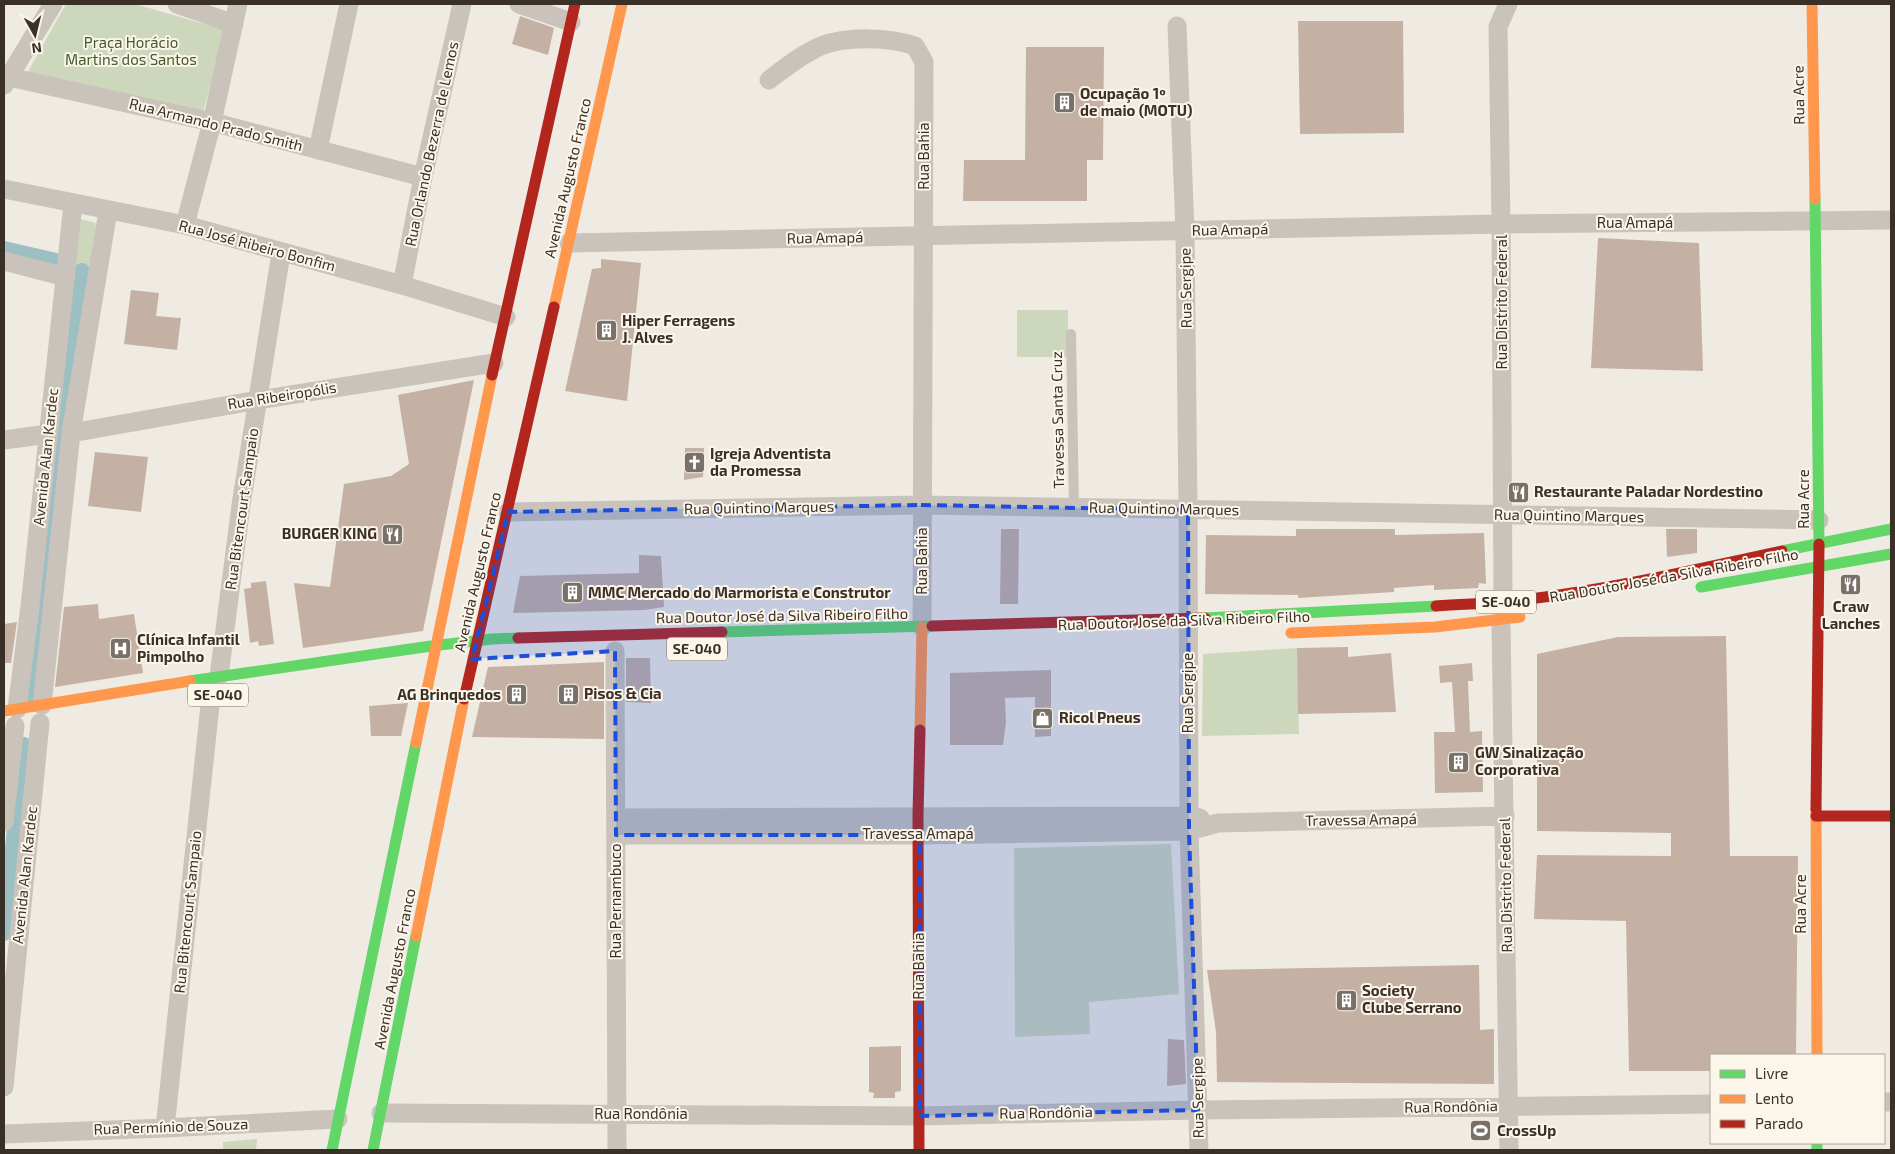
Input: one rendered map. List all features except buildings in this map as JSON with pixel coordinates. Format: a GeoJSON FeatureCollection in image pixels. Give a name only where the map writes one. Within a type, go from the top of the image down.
{"type":"FeatureCollection","features":[{"type":"Feature","properties":{"kind":"main road","name":"Avenida Augusto Franco"},"geometry":{"type":"LineString","coordinates":[[373,1150],[472,659],[508,512],[622,4]]}},
{"type":"Feature","properties":{"kind":"main road","name":"Rua Acre"},"geometry":{"type":"LineString","coordinates":[[1812,4],[1819,520],[1816,1054]]}},
{"type":"Feature","properties":{"kind":"main road","name":"Avenida Augusto Franco"},"geometry":{"type":"LineString","coordinates":[[332,1150],[439,663],[438,645],[494,364],[573,13]]}},
{"type":"Feature","properties":{"kind":"main road","name":"Rua Doutor José da Silva Ribeiro Filho"},"geometry":{"type":"LineString","coordinates":[[1284,633],[1370,631],[1502,612],[1552,596],[1684,572],[1891,529]]}},
{"type":"Feature","properties":{"kind":"main road","name":"Rua Doutor José da Silva Ribeiro Filho"},"geometry":{"type":"LineString","coordinates":[[1686,589],[1819,568],[1891,554]]}},
{"type":"Feature","properties":{"kind":"main road","name":"Rua Doutor José da Silva Ribeiro Filho"},"geometry":{"type":"LineString","coordinates":[[477,641],[763,631],[922,639],[1189,632],[1339,612],[1502,612],[1530,616]]}},
{"type":"Feature","properties":{"kind":"main road","name":"Rua Bahia"},"geometry":{"type":"LineString","coordinates":[[919,1150],[918,825],[922,639]]}},
{"type":"Feature","properties":{"kind":"main road","name":"SE-040"},"geometry":{"type":"LineString","coordinates":[[25,719],[213,691],[438,645],[477,641]]}},
{"type":"Feature","properties":{"kind":"main road"},"geometry":{"type":"LineString","coordinates":[[419,665],[439,663]]}},
{"type":"Feature","properties":{"kind":"main road"},"geometry":{"type":"LineString","coordinates":[[1816,816],[1891,816]]}},
{"type":"Feature","properties":{"kind":"street"},"geometry":{"type":"LineString","coordinates":[[6,81],[54,4]]}},
{"type":"Feature","properties":{"kind":"street"},"geometry":{"type":"LineString","coordinates":[[177,4],[234,24]]}},
{"type":"Feature","properties":{"kind":"street"},"geometry":{"type":"LineString","coordinates":[[185,225],[212,122],[238,4]]}},
{"type":"Feature","properties":{"kind":"street"},"geometry":{"type":"LineString","coordinates":[[318,150],[349,4]]}},
{"type":"Feature","properties":{"kind":"street","name":"Rua Orlando Bezerra de Lemos"},"geometry":{"type":"LineString","coordinates":[[402,284],[423,177],[462,4]]}},
{"type":"Feature","properties":{"kind":"street"},"geometry":{"type":"LineString","coordinates":[[519,4],[573,13]]}},
{"type":"Feature","properties":{"kind":"street","name":"Rua Distrito Federal"},"geometry":{"type":"LineString","coordinates":[[1508,4],[1498,27],[1503,515],[1502,612],[1509,1150]]}},
{"type":"Feature","properties":{"kind":"street","name":"Rua Sergipe"},"geometry":{"type":"LineString","coordinates":[[1177,26],[1185,231],[1189,823],[1199,1150]]}},
{"type":"Feature","properties":{"kind":"street","name":"Rua Bahia"},"geometry":{"type":"LineString","coordinates":[[769,80],[801,56],[821,46],[840,42],[869,40],[903,42],[916,46],[924,62],[922,639]]}},
{"type":"Feature","properties":{"kind":"street","name":"Rua Armando Prado Smith"},"geometry":{"type":"LineString","coordinates":[[6,81],[212,122],[423,177]]}},
{"type":"Feature","properties":{"kind":"street","name":"Rua José Ribeiro Bonfim"},"geometry":{"type":"LineString","coordinates":[[4,190],[185,225],[281,253],[402,284],[506,316]]}},
{"type":"Feature","properties":{"kind":"street","name":"Avenida Alan Kardec"},"geometry":{"type":"LineString","coordinates":[[4,1087],[30,606],[73,204]]}},
{"type":"Feature","properties":{"kind":"street","name":"Avenida Alan Kardec"},"geometry":{"type":"LineString","coordinates":[[4,822],[25,719],[70,433],[108,211]]}},
{"type":"Feature","properties":{"kind":"street","name":"Rua Amapá"},"geometry":{"type":"LineString","coordinates":[[568,243],[1501,224],[1891,220]]}},
{"type":"Feature","properties":{"kind":"street","name":"Rua Bitencourt Sampaio"},"geometry":{"type":"LineString","coordinates":[[165,1128],[213,691],[281,253]]}},
{"type":"Feature","properties":{"kind":"street"},"geometry":{"type":"LineString","coordinates":[[4,261],[66,277]]}},
{"type":"Feature","properties":{"kind":"street","name":"Rua Ribeiropólis"},"geometry":{"type":"LineString","coordinates":[[70,433],[258,400],[494,364]]}},
{"type":"Feature","properties":{"kind":"street"},"geometry":{"type":"LineString","coordinates":[[4,440],[48,434]]}},
{"type":"Feature","properties":{"kind":"street","name":"Rua Quintino Marques"},"geometry":{"type":"LineString","coordinates":[[508,512],[922,505],[1074,506],[1188,510],[1819,520]]}},
{"type":"Feature","properties":{"kind":"street","name":"Rua Pernambuco"},"geometry":{"type":"LineString","coordinates":[[615,651],[617,1150]]}},
{"type":"Feature","properties":{"kind":"street","name":"Travessa Amapá"},"geometry":{"type":"LineString","coordinates":[[616,826],[1218,823],[1505,816]]}},
{"type":"Feature","properties":{"kind":"street","name":"Rua Rondônia"},"geometry":{"type":"LineString","coordinates":[[381,1114],[919,1116],[1198,1110],[1710,1104]]}},
{"type":"Feature","properties":{"kind":"street","name":"Rua Permínio de Souza"},"geometry":{"type":"LineString","coordinates":[[4,1134],[338,1120]]}},
{"type":"Feature","properties":{"kind":"lane","name":"Travessa Santa Cruz"},"geometry":{"type":"LineString","coordinates":[[1071,334],[1074,506]]}},
{"type":"Feature","properties":{"kind":"highlighted area"},"geometry":{"type":"Polygon","coordinates":[[[921,505],[1188,510],[1189,831],[1198,1110],[919,1116],[919,835],[616,835],[615,651],[472,659],[508,512],[921,505]]]}},
{"type":"Feature","properties":{"kind":"green space","name":"Praça Horácio Martins dos Santos"},"geometry":{"type":"Polygon","coordinates":[[[66,4],[135,4],[225,30],[202,116],[26,75],[66,4]]]}},
{"type":"Feature","properties":{"kind":"green space"},"geometry":{"type":"Polygon","coordinates":[[[81,219],[96,223],[90,268],[75,265],[81,219]]]}},
{"type":"Feature","properties":{"kind":"green space"},"geometry":{"type":"Polygon","coordinates":[[[1017,310],[1068,310],[1068,357],[1017,357],[1017,310]]]}},
{"type":"Feature","properties":{"kind":"green space"},"geometry":{"type":"Polygon","coordinates":[[[1297,648],[1299,734],[1202,736],[1203,654],[1297,648]]]}},
{"type":"Feature","properties":{"kind":"green space"},"geometry":{"type":"Polygon","coordinates":[[[1171,844],[1179,994],[1089,1002],[1090,1034],[1015,1037],[1014,848],[1171,844]]]}},
{"type":"Feature","properties":{"kind":"green space"},"geometry":{"type":"Polygon","coordinates":[[[257,1139],[256,1150],[223,1150],[223,1142],[257,1139]]]}},
{"type":"Feature","properties":{"kind":"waterway"},"geometry":{"type":"LineString","coordinates":[[4,249],[56,261]]}},
{"type":"Feature","properties":{"kind":"waterway"},"geometry":{"type":"LineString","coordinates":[[31,695],[59,435],[82,271]]}},
{"type":"Feature","properties":{"kind":"waterway"},"geometry":{"type":"LineString","coordinates":[[4,933],[24,745]]}},
{"type":"Feature","properties":{"kind":"traffic: fast"},"geometry":{"type":"LineString","coordinates":[[1815,199],[1819,544]]}},
{"type":"Feature","properties":{"kind":"traffic: fast"},"geometry":{"type":"LineString","coordinates":[[1782,551],[1891,529]]}},
{"type":"Feature","properties":{"kind":"traffic: fast"},"geometry":{"type":"LineString","coordinates":[[1701,587],[1891,554]]}},
{"type":"Feature","properties":{"kind":"traffic: fast"},"geometry":{"type":"LineString","coordinates":[[1205,618],[1436,606]]}},
{"type":"Feature","properties":{"kind":"traffic: fast"},"geometry":{"type":"LineString","coordinates":[[722,632],[932,626]]}},
{"type":"Feature","properties":{"kind":"traffic: fast"},"geometry":{"type":"LineString","coordinates":[[190,681],[431,646],[518,638]]}},
{"type":"Feature","properties":{"kind":"traffic: fast"},"geometry":{"type":"LineString","coordinates":[[332,1150],[416,743]]}},
{"type":"Feature","properties":{"kind":"traffic: fast"},"geometry":{"type":"LineString","coordinates":[[373,1150],[416,936]]}},
{"type":"Feature","properties":{"kind":"traffic: fast"},"geometry":{"type":"LineString","coordinates":[[1817,1144],[1817,1150]]}},
{"type":"Feature","properties":{"kind":"traffic: slow"},"geometry":{"type":"LineString","coordinates":[[554,307],[622,4]]}},
{"type":"Feature","properties":{"kind":"traffic: slow"},"geometry":{"type":"LineString","coordinates":[[1812,4],[1815,199]]}},
{"type":"Feature","properties":{"kind":"traffic: slow"},"geometry":{"type":"LineString","coordinates":[[416,743],[492,375]]}},
{"type":"Feature","properties":{"kind":"traffic: slow"},"geometry":{"type":"LineString","coordinates":[[1291,633],[1435,627],[1520,617]]}},
{"type":"Feature","properties":{"kind":"traffic: slow"},"geometry":{"type":"LineString","coordinates":[[920,730],[922,627]]}},
{"type":"Feature","properties":{"kind":"traffic: slow"},"geometry":{"type":"LineString","coordinates":[[4,711],[190,681]]}},
{"type":"Feature","properties":{"kind":"traffic: slow"},"geometry":{"type":"LineString","coordinates":[[416,936],[464,699]]}},
{"type":"Feature","properties":{"kind":"traffic: slow"},"geometry":{"type":"LineString","coordinates":[[1816,809],[1817,1054]]}},
{"type":"Feature","properties":{"kind":"traffic: jam"},"geometry":{"type":"LineString","coordinates":[[492,375],[575,4]]}},
{"type":"Feature","properties":{"kind":"traffic: jam"},"geometry":{"type":"LineString","coordinates":[[464,699],[554,307]]}},
{"type":"Feature","properties":{"kind":"traffic: jam"},"geometry":{"type":"LineString","coordinates":[[1816,809],[1819,544]]}},
{"type":"Feature","properties":{"kind":"traffic: jam"},"geometry":{"type":"LineString","coordinates":[[1436,606],[1505,602],[1575,593],[1782,551]]}},
{"type":"Feature","properties":{"kind":"traffic: jam"},"geometry":{"type":"LineString","coordinates":[[932,626],[1205,618]]}},
{"type":"Feature","properties":{"kind":"traffic: jam"},"geometry":{"type":"LineString","coordinates":[[518,638],[722,632]]}},
{"type":"Feature","properties":{"kind":"traffic: jam"},"geometry":{"type":"LineString","coordinates":[[919,1150],[918,815],[920,730]]}},
{"type":"Feature","properties":{"kind":"traffic: jam"},"geometry":{"type":"LineString","coordinates":[[1816,816],[1891,816]]}},
{"type":"Feature","properties":{"kind":"place","name":"Ocupação 1º de maio (MOTU)"},"geometry":{"type":"Point","coordinates":[1064,103]}},
{"type":"Feature","properties":{"kind":"place","name":"Hiper Ferragens J. Alves"},"geometry":{"type":"Point","coordinates":[606,330]}},
{"type":"Feature","properties":{"kind":"place","name":"Igreja Adventista da Promessa"},"geometry":{"type":"Point","coordinates":[694,463]}},
{"type":"Feature","properties":{"kind":"place","name":"Restaurante Paladar Nordestino"},"geometry":{"type":"Point","coordinates":[1518,492]}},
{"type":"Feature","properties":{"kind":"place","name":"BURGER KING"},"geometry":{"type":"Point","coordinates":[393,534]}},
{"type":"Feature","properties":{"kind":"place","name":"Craw Lanches"},"geometry":{"type":"Point","coordinates":[1851,584]}},
{"type":"Feature","properties":{"kind":"place","name":"MMC Mercado do Marmorista e Construtor"},"geometry":{"type":"Point","coordinates":[572,593]}},
{"type":"Feature","properties":{"kind":"place","name":"Clínica Infantil Pimpolho"},"geometry":{"type":"Point","coordinates":[121,649]}},
{"type":"Feature","properties":{"kind":"place","name":"Pisos & Cia"},"geometry":{"type":"Point","coordinates":[568,694]}},
{"type":"Feature","properties":{"kind":"place","name":"AG Brinquedos"},"geometry":{"type":"Point","coordinates":[517,695]}},
{"type":"Feature","properties":{"kind":"place","name":"Ricol Pneus"},"geometry":{"type":"Point","coordinates":[1043,718]}},
{"type":"Feature","properties":{"kind":"place","name":"GW Sinalização Corporativa"},"geometry":{"type":"Point","coordinates":[1459,762]}},
{"type":"Feature","properties":{"kind":"place","name":"Society Clube Serrano"},"geometry":{"type":"Point","coordinates":[1346,1000]}},
{"type":"Feature","properties":{"kind":"place","name":"CrossUp"},"geometry":{"type":"Point","coordinates":[1481,1131]}}]}
